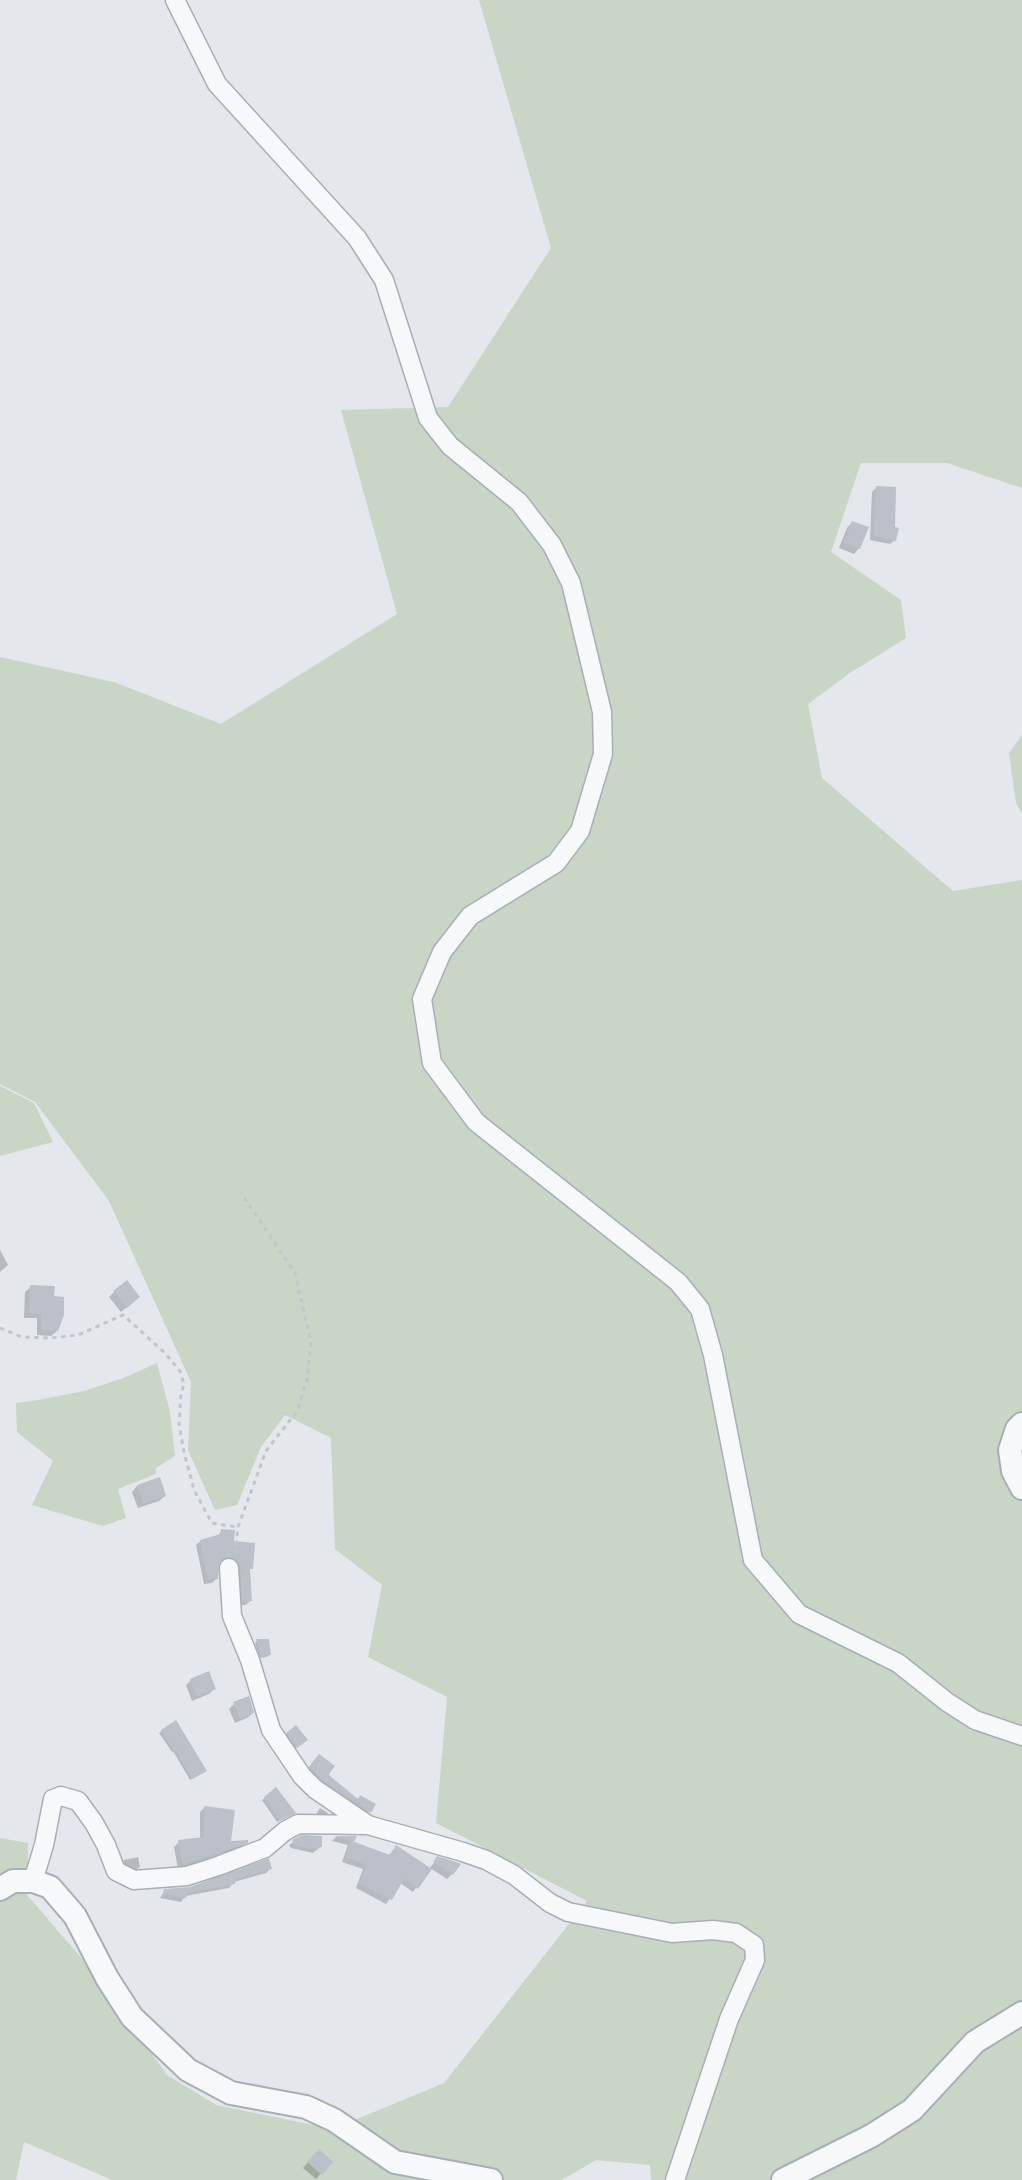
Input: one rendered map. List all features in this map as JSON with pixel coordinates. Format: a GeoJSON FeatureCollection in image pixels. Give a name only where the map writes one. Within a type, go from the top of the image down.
{"type":"FeatureCollection","features":[{"type":"Feature","properties":{"kind":"street"},"geometry":{"type":"LineString","coordinates":[[175,0],[217,84],[357,238],[384,280],[428,418],[450,446],[519,502],[552,545],[571,583],[602,712],[603,754],[580,831],[556,863],[470,916],[442,952],[422,999],[432,1063],[476,1122],[678,1282],[700,1309],[713,1355],[753,1560],[799,1614],[898,1663],[947,1702],[975,1720],[1022,1737]]}},
{"type":"Feature","properties":{"kind":"street"},"geometry":{"type":"LineString","coordinates":[[1022,1424],[1017,1429],[1010,1450],[1013,1471],[1022,1488]]}},
{"type":"Feature","properties":{"kind":"street"},"geometry":{"type":"LineString","coordinates":[[229,1568],[232,1616],[250,1660],[271,1730],[302,1776],[315,1789],[368,1825]]}},
{"type":"Feature","properties":{"kind":"street"},"geometry":{"type":"LineString","coordinates":[[33,1881],[44,1845],[53,1799],[61,1796],[78,1801],[94,1822],[116,1871],[134,1880],[187,1876],[218,1866],[266,1848],[285,1830],[298,1824],[368,1825],[486,1860],[514,1875],[550,1903],[568,1912],[672,1933],[712,1930],[736,1933],[754,1945],[755,1960],[729,2019],[675,2180]]}},
{"type":"Feature","properties":{"kind":"street"},"geometry":{"type":"LineString","coordinates":[[0,1889],[13,1881],[33,1881],[50,1887],[75,1916],[107,1977],[132,2017],[188,2070],[231,2093],[306,2107],[334,2120],[395,2162],[491,2180]]}},
{"type":"Feature","properties":{"kind":"street"},"geometry":{"type":"LineString","coordinates":[[783,2180],[871,2136],[912,2110],[975,2042],[1022,2013]]}},
{"type":"Feature","properties":{"kind":"path"},"geometry":{"type":"LineString","coordinates":[[229,1568],[235,1555],[238,1527],[266,1451],[298,1410],[307,1378],[311,1342],[295,1273],[241,1193]]}},
{"type":"Feature","properties":{"kind":"path"},"geometry":{"type":"LineString","coordinates":[[0,1328],[22,1337],[51,1338],[78,1335],[123,1315],[165,1353],[180,1371],[184,1384],[179,1424],[194,1490],[212,1523],[238,1527]]}},
{"type":"Feature","properties":{"kind":"green space"},"geometry":{"type":"Polygon","coordinates":[[[479,0],[1022,0],[1022,488],[947,463],[861,463],[831,552],[901,600],[906,638],[850,673],[808,704],[822,778],[953,891],[1022,880],[1022,2180],[651,2180],[650,2165],[596,2160],[562,2180],[112,2180],[24,2142],[16,2180],[0,2180],[0,1838],[28,1843],[27,1895],[90,1968],[167,2075],[216,2105],[333,2129],[444,2083],[587,1901],[436,1823],[447,1697],[368,1657],[382,1585],[335,1549],[331,1438],[285,1415],[261,1447],[237,1505],[215,1510],[188,1450],[191,1382],[109,1201],[35,1102],[0,1084],[0,657],[114,682],[221,724],[397,614],[341,410],[448,407],[551,248],[479,0]]]}},
{"type":"Feature","properties":{"kind":"green space"},"geometry":{"type":"Polygon","coordinates":[[[1022,735],[1022,814],[1016,803],[1009,753],[1022,735]]]}},
{"type":"Feature","properties":{"kind":"green space"},"geometry":{"type":"Polygon","coordinates":[[[0,1086],[34,1103],[53,1142],[0,1156],[0,1086]]]}},
{"type":"Feature","properties":{"kind":"green space"},"geometry":{"type":"Polygon","coordinates":[[[157,1363],[170,1412],[175,1456],[156,1468],[156,1474],[118,1489],[126,1518],[103,1526],[32,1505],[53,1461],[17,1432],[16,1403],[84,1391],[126,1377],[157,1363]]]}},
{"type":"Feature","properties":{"kind":"building"},"geometry":{"type":"Polygon","coordinates":[[[876,486],[896,487],[895,527],[899,528],[896,541],[874,536],[876,486]]]}},
{"type":"Feature","properties":{"kind":"building"},"geometry":{"type":"Polygon","coordinates":[[[852,521],[869,527],[860,549],[843,543],[852,521]]]}},
{"type":"Feature","properties":{"kind":"building"},"geometry":{"type":"Polygon","coordinates":[[[127,1280],[140,1297],[127,1308],[113,1291],[127,1280]]]}},
{"type":"Feature","properties":{"kind":"building"},"geometry":{"type":"Polygon","coordinates":[[[30,1285],[55,1286],[54,1296],[64,1297],[64,1315],[58,1331],[42,1331],[41,1314],[29,1313],[30,1285]]]}},
{"type":"Feature","properties":{"kind":"building"},"geometry":{"type":"Polygon","coordinates":[[[160,1477],[166,1496],[143,1504],[137,1485],[160,1477]]]}},
{"type":"Feature","properties":{"kind":"building"},"geometry":{"type":"Polygon","coordinates":[[[221,1529],[235,1530],[234,1541],[255,1543],[253,1569],[250,1569],[252,1601],[242,1602],[240,1567],[233,1558],[222,1559],[219,1564],[218,1579],[208,1580],[200,1540],[221,1534],[221,1529]]]}},
{"type":"Feature","properties":{"kind":"building"},"geometry":{"type":"Polygon","coordinates":[[[256,1639],[269,1639],[271,1655],[261,1656],[256,1639]]]}},
{"type":"Feature","properties":{"kind":"building"},"geometry":{"type":"Polygon","coordinates":[[[209,1671],[216,1689],[197,1697],[190,1679],[209,1671]]]}},
{"type":"Feature","properties":{"kind":"building"},"geometry":{"type":"Polygon","coordinates":[[[249,1696],[254,1713],[240,1719],[233,1702],[249,1696]]]}},
{"type":"Feature","properties":{"kind":"building"},"geometry":{"type":"Polygon","coordinates":[[[176,1720],[207,1771],[192,1779],[176,1750],[174,1751],[161,1730],[176,1720]]]}},
{"type":"Feature","properties":{"kind":"building"},"geometry":{"type":"Polygon","coordinates":[[[296,1725],[308,1740],[297,1748],[286,1733],[296,1725]]]}},
{"type":"Feature","properties":{"kind":"building"},"geometry":{"type":"Polygon","coordinates":[[[319,1754],[335,1766],[330,1776],[358,1799],[360,1795],[376,1804],[371,1813],[322,1780],[309,1767],[319,1754]]]}},
{"type":"Feature","properties":{"kind":"building"},"geometry":{"type":"Polygon","coordinates":[[[276,1787],[296,1813],[280,1821],[264,1797],[276,1787]]]}},
{"type":"Feature","properties":{"kind":"building"},"geometry":{"type":"Polygon","coordinates":[[[204,1806],[235,1810],[231,1841],[248,1840],[248,1843],[183,1865],[178,1840],[204,1837],[204,1806]]]}},
{"type":"Feature","properties":{"kind":"building"},"geometry":{"type":"Polygon","coordinates":[[[301,1835],[322,1836],[322,1847],[317,1847],[318,1850],[295,1845],[292,1840],[301,1835]]]}},
{"type":"Feature","properties":{"kind":"building"},"geometry":{"type":"Polygon","coordinates":[[[335,1836],[357,1836],[354,1842],[390,1855],[396,1845],[432,1869],[418,1889],[404,1879],[392,1900],[359,1884],[367,1865],[345,1857],[351,1841],[335,1836]]]}},
{"type":"Feature","properties":{"kind":"building"},"geometry":{"type":"Polygon","coordinates":[[[437,1856],[461,1864],[453,1875],[433,1862],[437,1856]]]}},
{"type":"Feature","properties":{"kind":"building"},"geometry":{"type":"Polygon","coordinates":[[[269,1858],[272,1869],[235,1879],[235,1884],[187,1893],[186,1898],[163,1894],[164,1889],[190,1887],[269,1858]]]}},
{"type":"Feature","properties":{"kind":"building"},"geometry":{"type":"Polygon","coordinates":[[[319,2149],[333,2162],[322,2175],[307,2162],[319,2149]]]}}]}
